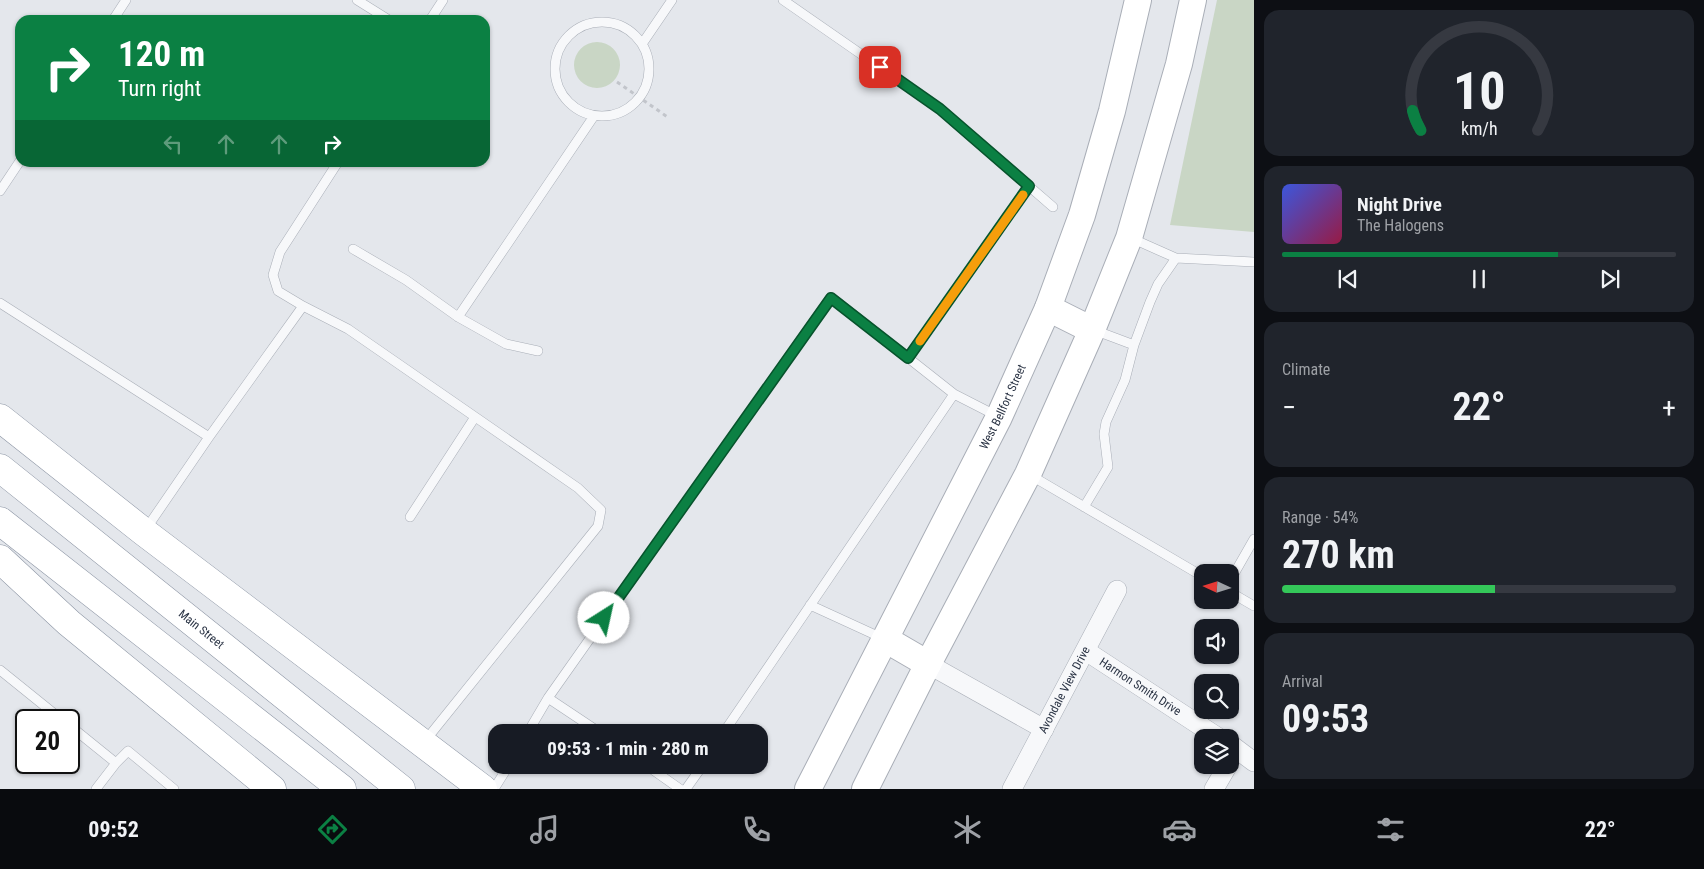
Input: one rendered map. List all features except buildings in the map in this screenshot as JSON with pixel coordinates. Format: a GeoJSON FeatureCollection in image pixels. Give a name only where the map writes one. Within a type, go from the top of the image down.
{"type":"FeatureCollection","features":[{"type":"Feature","properties":{"kind":"highway"},"geometry":{"type":"LineString","coordinates":[[0,418],[144,532],[483,789]]}},
{"type":"Feature","properties":{"kind":"highway","name":"Main Street"},"geometry":{"type":"LineString","coordinates":[[0,468],[401,789]]}},
{"type":"Feature","properties":{"kind":"highway"},"geometry":{"type":"LineString","coordinates":[[0,521],[342,789]]}},
{"type":"Feature","properties":{"kind":"highway"},"geometry":{"type":"LineString","coordinates":[[0,559],[69,623],[272,789]]}},
{"type":"Feature","properties":{"kind":"main road","name":"West Bellfort Street"},"geometry":{"type":"LineString","coordinates":[[808,789],[999,417],[1048,308],[1082,215],[1112,111],[1138,0]]}},
{"type":"Feature","properties":{"kind":"main road"},"geometry":{"type":"LineString","coordinates":[[865,789],[1028,474],[1092,330],[1129,238],[1179,64],[1193,0]]}},
{"type":"Feature","properties":{"kind":"main road"},"geometry":{"type":"LineString","coordinates":[[1048,308],[1092,330]]}},
{"type":"Feature","properties":{"kind":"main road"},"geometry":{"type":"LineString","coordinates":[[885,639],[928,664]]}},
{"type":"Feature","properties":{"kind":"street","name":"Avondale View Drive"},"geometry":{"type":"LineString","coordinates":[[1012,789],[1117,590]]}},
{"type":"Feature","properties":{"kind":"street","name":"Harmon Smith Drive"},"geometry":{"type":"LineString","coordinates":[[1086,651],[1206,729]]}},
{"type":"Feature","properties":{"kind":"street"},"geometry":{"type":"LineString","coordinates":[[928,664],[1044,729]]}},
{"type":"Feature","properties":{"kind":"street"},"geometry":{"type":"LineString","coordinates":[[1239,757],[1254,762]]}},
{"type":"Feature","properties":{"kind":"street"},"geometry":{"type":"LineString","coordinates":[[1214,789],[1222,774]]}},
{"type":"Feature","properties":{"kind":"lane"},"geometry":{"type":"LineString","coordinates":[[116,15],[126,0]]}},
{"type":"Feature","properties":{"kind":"lane"},"geometry":{"type":"LineString","coordinates":[[357,0],[381,15]]}},
{"type":"Feature","properties":{"kind":"lane"},"geometry":{"type":"LineString","coordinates":[[433,15],[443,0]]}},
{"type":"Feature","properties":{"kind":"lane"},"geometry":{"type":"LineString","coordinates":[[642,44],[672,0]]}},
{"type":"Feature","properties":{"kind":"lane"},"geometry":{"type":"LineString","coordinates":[[783,0],[940,109],[1053,207]]}},
{"type":"Feature","properties":{"kind":"lane"},"geometry":{"type":"LineString","coordinates":[[603,22],[618,25],[632,32],[642,44],[648,58],[649,74],[645,89],[624,111],[610,116],[594,116],[580,110],[567,101],[559,87],[555,72],[557,56],[563,42],[574,31],[588,24],[603,22]]}},
{"type":"Feature","properties":{"kind":"lane"},"geometry":{"type":"LineString","coordinates":[[458,317],[594,116]]}},
{"type":"Feature","properties":{"kind":"lane"},"geometry":{"type":"LineString","coordinates":[[0,191],[16,167]]}},
{"type":"Feature","properties":{"kind":"lane"},"geometry":{"type":"LineString","coordinates":[[335,167],[280,252],[273,276],[278,291],[348,329],[578,488],[601,510],[598,526],[423,743]]}},
{"type":"Feature","properties":{"kind":"lane"},"geometry":{"type":"LineString","coordinates":[[908,358],[1029,186]]}},
{"type":"Feature","properties":{"kind":"lane"},"geometry":{"type":"LineString","coordinates":[[1129,238],[1176,258],[1254,262]]}},
{"type":"Feature","properties":{"kind":"lane"},"geometry":{"type":"LineString","coordinates":[[353,249],[406,280],[458,317],[506,344],[538,351]]}},
{"type":"Feature","properties":{"kind":"lane"},"geometry":{"type":"LineString","coordinates":[[1084,507],[1108,467],[1104,434],[1106,422],[1125,380],[1134,345],[1158,284],[1176,258]]}},
{"type":"Feature","properties":{"kind":"lane"},"geometry":{"type":"LineString","coordinates":[[533,724],[548,698],[831,298],[954,394],[999,417]]}},
{"type":"Feature","properties":{"kind":"lane"},"geometry":{"type":"LineString","coordinates":[[0,303],[209,437]]}},
{"type":"Feature","properties":{"kind":"lane"},"geometry":{"type":"LineString","coordinates":[[144,532],[209,437],[303,306]]}},
{"type":"Feature","properties":{"kind":"lane"},"geometry":{"type":"LineString","coordinates":[[1092,330],[1134,345]]}},
{"type":"Feature","properties":{"kind":"lane"},"geometry":{"type":"LineString","coordinates":[[729,724],[954,394]]}},
{"type":"Feature","properties":{"kind":"lane"},"geometry":{"type":"LineString","coordinates":[[410,517],[475,417]]}},
{"type":"Feature","properties":{"kind":"lane"},"geometry":{"type":"LineString","coordinates":[[1028,474],[1194,571]]}},
{"type":"Feature","properties":{"kind":"lane"},"geometry":{"type":"LineString","coordinates":[[1239,565],[1254,539]]}},
{"type":"Feature","properties":{"kind":"lane"},"geometry":{"type":"LineString","coordinates":[[1239,597],[1254,606]]}},
{"type":"Feature","properties":{"kind":"lane"},"geometry":{"type":"LineString","coordinates":[[810,605],[885,639]]}},
{"type":"Feature","properties":{"kind":"lane"},"geometry":{"type":"LineString","coordinates":[[0,670],[48,709]]}},
{"type":"Feature","properties":{"kind":"lane"},"geometry":{"type":"LineString","coordinates":[[548,698],[587,724]]}},
{"type":"Feature","properties":{"kind":"lane"},"geometry":{"type":"LineString","coordinates":[[80,734],[116,763]]}},
{"type":"Feature","properties":{"kind":"lane"},"geometry":{"type":"LineString","coordinates":[[96,789],[128,751],[174,789]]}},
{"type":"Feature","properties":{"kind":"lane"},"geometry":{"type":"LineString","coordinates":[[494,789],[503,774]]}},
{"type":"Feature","properties":{"kind":"lane"},"geometry":{"type":"LineString","coordinates":[[659,774],[680,789]]}},
{"type":"Feature","properties":{"kind":"lane"},"geometry":{"type":"LineString","coordinates":[[686,789],[696,774]]}},
{"type":"Feature","properties":{"kind":"path"},"geometry":{"type":"LineString","coordinates":[[616,82],[669,118]]}},
{"type":"Feature","properties":{"kind":"green space"},"geometry":{"type":"Polygon","coordinates":[[[1217,0],[1254,0],[1254,232],[1170,225],[1217,0]]]}},
{"type":"Feature","properties":{"kind":"green space"},"geometry":{"type":"Polygon","coordinates":[[[597,42],[610,46],[616,52],[620,65],[616,78],[610,84],[597,88],[584,84],[578,78],[574,65],[578,52],[584,46],[597,42]]]}},
{"type":"Feature","properties":{"kind":"slow traffic"},"geometry":{"type":"LineString","coordinates":[[920,341],[1023,195]]}},
{"type":"Feature","properties":{"kind":"route"},"geometry":{"type":"LineString","coordinates":[[604,618],[831,298],[908,358],[1029,186],[940,109],[880,67]]}}]}
